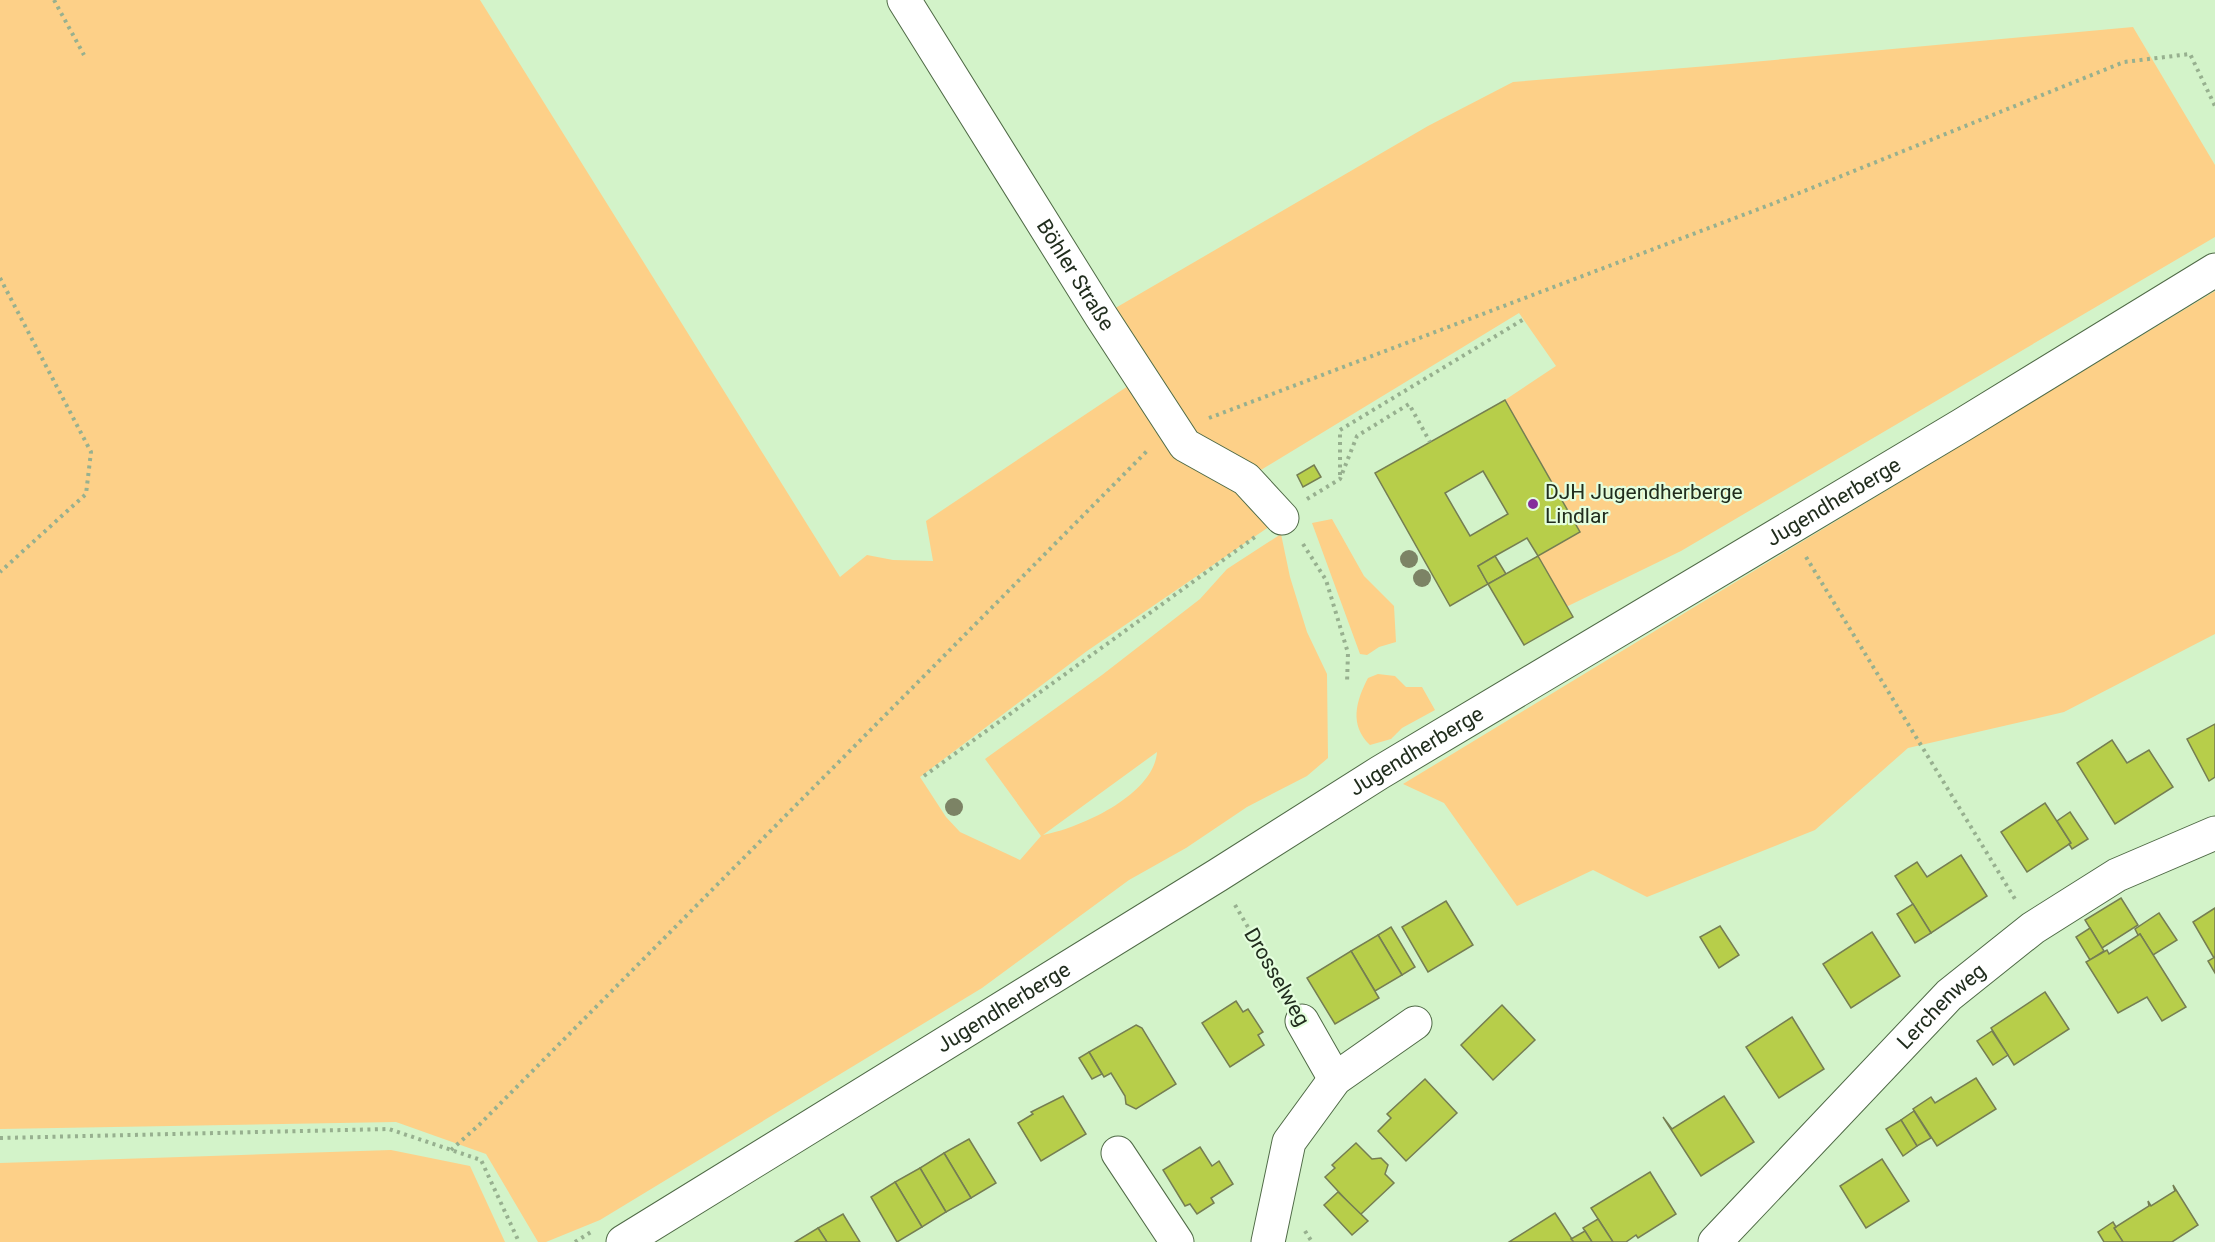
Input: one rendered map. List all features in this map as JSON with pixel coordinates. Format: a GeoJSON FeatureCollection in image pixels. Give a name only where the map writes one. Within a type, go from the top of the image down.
{"type":"FeatureCollection","features":[{"type":"Feature","properties":{"kind":"street","name":"Böhler Straße"},"geometry":{"type":"LineString","coordinates":[[904,0],[1101,316],[1185,445],[1245,479],[1282,518]]}},
{"type":"Feature","properties":{"kind":"street","name":"Jugendherberge"},"geometry":{"type":"LineString","coordinates":[[623,1242],[1218,875],[1379,773],[2215,270]]}},
{"type":"Feature","properties":{"kind":"street","name":"Lerchenweg"},"geometry":{"type":"LineString","coordinates":[[1715,1242],[1958,988],[2033,928],[2117,875],[2215,832]]}},
{"type":"Feature","properties":{"kind":"street","name":"Drosselweg"},"geometry":{"type":"LineString","coordinates":[[1302,1021],[1335,1079]]}},
{"type":"Feature","properties":{"kind":"street"},"geometry":{"type":"LineString","coordinates":[[1268,1242],[1289,1142],[1335,1079],[1415,1023]]}},
{"type":"Feature","properties":{"kind":"street"},"geometry":{"type":"LineString","coordinates":[[1118,1153],[1177,1242]]}},
{"type":"Feature","properties":{"kind":"path"},"geometry":{"type":"LineString","coordinates":[[54,0],[84,55]]}},
{"type":"Feature","properties":{"kind":"path"},"geometry":{"type":"LineString","coordinates":[[0,278],[91,452],[86,494],[0,572]]}},
{"type":"Feature","properties":{"kind":"path"},"geometry":{"type":"LineString","coordinates":[[1340,479],[1340,430],[1524,319]]}},
{"type":"Feature","properties":{"kind":"path"},"geometry":{"type":"LineString","coordinates":[[924,776],[1299,504],[1340,479],[1357,436],[1409,405],[1430,442]]}},
{"type":"Feature","properties":{"kind":"path"},"geometry":{"type":"LineString","coordinates":[[1282,518],[1302,542],[1326,580],[1348,653],[1347,683]]}},
{"type":"Feature","properties":{"kind":"path"},"geometry":{"type":"LineString","coordinates":[[1789,528],[2012,895]]}},
{"type":"Feature","properties":{"kind":"path","name":"Drosselweg"},"geometry":{"type":"LineString","coordinates":[[1218,875],[1302,1021]]}},
{"type":"Feature","properties":{"kind":"path"},"geometry":{"type":"LineString","coordinates":[[0,1138],[388,1129],[481,1160],[519,1242]]}},
{"type":"Feature","properties":{"kind":"shaded area"},"geometry":{"type":"Polygon","coordinates":[[[0,0],[480,0],[840,577],[867,555],[893,560],[933,561],[926,521],[1134,382],[1112,310],[1428,126],[1513,82],[2133,27],[2215,165],[2215,237],[1681,551],[1566,607],[1538,556],[1580,531],[1505,400],[1556,366],[1519,313],[1246,479],[1282,518],[1087,651],[920,777],[946,817],[960,832],[1020,860],[1041,836],[985,759],[1102,675],[1200,599],[1227,569],[1281,534],[1290,577],[1307,632],[1327,674],[1328,758],[1307,776],[1247,807],[1186,848],[1129,880],[982,988],[600,1220],[546,1242],[538,1242],[486,1154],[396,1122],[0,1129],[0,0]],[[1157,752],[1043,835],[1076,825],[1113,807],[1143,782],[1153,768],[1157,752]]]}},
{"type":"Feature","properties":{"kind":"shaded area"},"geometry":{"type":"Polygon","coordinates":[[[2215,291],[2215,634],[2064,712],[1908,748],[1815,830],[1647,897],[1593,870],[1517,906],[1444,803],[1403,784],[2215,291]]]}},
{"type":"Feature","properties":{"kind":"shaded area"},"geometry":{"type":"Polygon","coordinates":[[[1332,519],[1364,576],[1394,606],[1396,642],[1379,647],[1367,655],[1360,654],[1312,523],[1332,519]]]}},
{"type":"Feature","properties":{"kind":"shaded area"},"geometry":{"type":"Polygon","coordinates":[[[1378,674],[1395,676],[1406,687],[1422,687],[1435,710],[1402,728],[1391,739],[1370,745],[1359,729],[1358,704],[1368,678],[1378,674]]]}},
{"type":"Feature","properties":{"kind":"shaded area"},"geometry":{"type":"Polygon","coordinates":[[[391,1150],[470,1166],[505,1242],[0,1242],[0,1163],[391,1150]]]}},
{"type":"Feature","properties":{"kind":"building","name":"DJH Jugendherberge Lindlar"},"geometry":{"type":"Polygon","coordinates":[[[1505,400],[1580,532],[1538,556],[1527,538],[1495,556],[1478,566],[1488,584],[1450,606],[1375,473],[1505,400]],[[1483,471],[1445,493],[1470,536],[1508,514],[1483,471]]]}},
{"type":"Feature","properties":{"kind":"building"},"geometry":{"type":"Polygon","coordinates":[[[1314,465],[1321,477],[1303,487],[1297,475],[1314,465]]]}},
{"type":"Feature","properties":{"kind":"building"},"geometry":{"type":"Polygon","coordinates":[[[1495,556],[1506,574],[1488,584],[1478,566],[1495,556]]]}},
{"type":"Feature","properties":{"kind":"building"},"geometry":{"type":"Polygon","coordinates":[[[1538,556],[1573,617],[1524,645],[1488,584],[1538,556]]]}},
{"type":"Feature","properties":{"kind":"building"},"geometry":{"type":"Polygon","coordinates":[[[2215,724],[2215,777],[2209,781],[2187,739],[2215,724]]]}},
{"type":"Feature","properties":{"kind":"building"},"geometry":{"type":"Polygon","coordinates":[[[2112,740],[2127,763],[2149,750],[2173,787],[2115,824],[2077,763],[2112,740]]]}},
{"type":"Feature","properties":{"kind":"building"},"geometry":{"type":"Polygon","coordinates":[[[2045,803],[2071,843],[2027,872],[2001,832],[2045,803]]]}},
{"type":"Feature","properties":{"kind":"building"},"geometry":{"type":"Polygon","coordinates":[[[2070,812],[2088,839],[2072,849],[2069,844],[2071,843],[2057,821],[2070,812]]]}},
{"type":"Feature","properties":{"kind":"building"},"geometry":{"type":"Polygon","coordinates":[[[1961,855],[1987,896],[1931,933],[1895,876],[1917,862],[1927,877],[1961,855]]]}},
{"type":"Feature","properties":{"kind":"building"},"geometry":{"type":"Polygon","coordinates":[[[2121,898],[2138,925],[2102,948],[2085,920],[2121,898]]]}},
{"type":"Feature","properties":{"kind":"building"},"geometry":{"type":"Polygon","coordinates":[[[1446,901],[1473,945],[1428,972],[1402,927],[1446,901]]]}},
{"type":"Feature","properties":{"kind":"building"},"geometry":{"type":"Polygon","coordinates":[[[1913,904],[1931,933],[1915,943],[1897,914],[1913,904]]]}},
{"type":"Feature","properties":{"kind":"building"},"geometry":{"type":"Polygon","coordinates":[[[2215,908],[2215,957],[2214,958],[2193,922],[2215,908]]]}},
{"type":"Feature","properties":{"kind":"building"},"geometry":{"type":"Polygon","coordinates":[[[2159,913],[2177,940],[2153,955],[2135,929],[2159,913]]]}},
{"type":"Feature","properties":{"kind":"building"},"geometry":{"type":"Polygon","coordinates":[[[1720,926],[1739,955],[1719,968],[1700,937],[1720,926]]]}},
{"type":"Feature","properties":{"kind":"building"},"geometry":{"type":"Polygon","coordinates":[[[1391,927],[1415,967],[1402,975],[1378,935],[1391,927]]]}},
{"type":"Feature","properties":{"kind":"building"},"geometry":{"type":"Polygon","coordinates":[[[2090,928],[2104,951],[2090,960],[2076,937],[2090,928]]]}},
{"type":"Feature","properties":{"kind":"building"},"geometry":{"type":"Polygon","coordinates":[[[1872,932],[1900,976],[1851,1008],[1823,964],[1872,932]]]}},
{"type":"Feature","properties":{"kind":"building"},"geometry":{"type":"Polygon","coordinates":[[[2140,934],[2186,1007],[2162,1021],[2147,997],[2118,1013],[2086,962],[2107,950],[2109,954],[2140,934]]]}},
{"type":"Feature","properties":{"kind":"building"},"geometry":{"type":"Polygon","coordinates":[[[1378,935],[1402,975],[1375,991],[1351,951],[1378,935]]]}},
{"type":"Feature","properties":{"kind":"building"},"geometry":{"type":"Polygon","coordinates":[[[1351,951],[1379,998],[1335,1024],[1307,978],[1351,951]]]}},
{"type":"Feature","properties":{"kind":"building"},"geometry":{"type":"Polygon","coordinates":[[[2215,957],[2215,973],[2208,961],[2215,957]]]}},
{"type":"Feature","properties":{"kind":"building"},"geometry":{"type":"Polygon","coordinates":[[[2045,992],[2069,1029],[2014,1065],[1991,1028],[2045,992]]]}},
{"type":"Feature","properties":{"kind":"building"},"geometry":{"type":"Polygon","coordinates":[[[1236,1001],[1243,1012],[1248,1009],[1263,1032],[1258,1035],[1264,1045],[1230,1067],[1202,1023],[1236,1001]]]}},
{"type":"Feature","properties":{"kind":"building"},"geometry":{"type":"Polygon","coordinates":[[[1502,1005],[1535,1040],[1493,1080],[1461,1045],[1502,1005]]]}},
{"type":"Feature","properties":{"kind":"building"},"geometry":{"type":"Polygon","coordinates":[[[1792,1017],[1824,1069],[1779,1098],[1746,1047],[1792,1017]]]}},
{"type":"Feature","properties":{"kind":"building"},"geometry":{"type":"Polygon","coordinates":[[[1136,1025],[1142,1028],[1176,1084],[1136,1109],[1126,1104],[1125,1096],[1111,1073],[1104,1077],[1089,1052],[1136,1025]]]}},
{"type":"Feature","properties":{"kind":"building"},"geometry":{"type":"Polygon","coordinates":[[[1992,1031],[2008,1055],[1993,1065],[1977,1041],[1992,1031]]]}},
{"type":"Feature","properties":{"kind":"building"},"geometry":{"type":"Polygon","coordinates":[[[1089,1052],[1102,1074],[1092,1079],[1079,1058],[1089,1052]]]}},
{"type":"Feature","properties":{"kind":"building"},"geometry":{"type":"Polygon","coordinates":[[[1976,1078],[1996,1109],[1937,1146],[1913,1109],[1931,1097],[1935,1103],[1976,1078]]]}},
{"type":"Feature","properties":{"kind":"building"},"geometry":{"type":"Polygon","coordinates":[[[1425,1079],[1457,1113],[1406,1161],[1378,1131],[1391,1118],[1387,1114],[1425,1079]]]}},
{"type":"Feature","properties":{"kind":"building"},"geometry":{"type":"Polygon","coordinates":[[[1063,1096],[1086,1134],[1041,1161],[1018,1123],[1033,1114],[1031,1112],[1063,1096]]]}},
{"type":"Feature","properties":{"kind":"building"},"geometry":{"type":"Polygon","coordinates":[[[1724,1096],[1754,1142],[1701,1176],[1663,1117],[1672,1129],[1724,1096]]]}},
{"type":"Feature","properties":{"kind":"building"},"geometry":{"type":"Polygon","coordinates":[[[1914,1111],[1931,1138],[1917,1146],[1901,1120],[1914,1111]]]}},
{"type":"Feature","properties":{"kind":"building"},"geometry":{"type":"Polygon","coordinates":[[[1901,1120],[1917,1146],[1903,1156],[1886,1129],[1901,1120]]]}},
{"type":"Feature","properties":{"kind":"building"},"geometry":{"type":"Polygon","coordinates":[[[969,1139],[996,1183],[971,1198],[944,1153],[969,1139]]]}},
{"type":"Feature","properties":{"kind":"building"},"geometry":{"type":"Polygon","coordinates":[[[1356,1143],[1372,1159],[1381,1158],[1388,1165],[1385,1174],[1394,1183],[1360,1215],[1325,1177],[1335,1168],[1332,1165],[1356,1143]]]}},
{"type":"Feature","properties":{"kind":"building"},"geometry":{"type":"Polygon","coordinates":[[[1200,1147],[1212,1166],[1219,1161],[1233,1184],[1211,1198],[1214,1203],[1197,1214],[1190,1204],[1185,1206],[1163,1170],[1200,1147]]]}},
{"type":"Feature","properties":{"kind":"building"},"geometry":{"type":"Polygon","coordinates":[[[944,1153],[971,1198],[946,1212],[920,1168],[944,1153]]]}},
{"type":"Feature","properties":{"kind":"building"},"geometry":{"type":"Polygon","coordinates":[[[1882,1159],[1909,1201],[1866,1228],[1840,1186],[1882,1159]]]}},
{"type":"Feature","properties":{"kind":"building"},"geometry":{"type":"Polygon","coordinates":[[[920,1168],[946,1212],[922,1227],[895,1182],[920,1168]]]}},
{"type":"Feature","properties":{"kind":"building"},"geometry":{"type":"Polygon","coordinates":[[[1650,1172],[1676,1214],[1638,1238],[1636,1235],[1626,1242],[1613,1242],[1591,1208],[1650,1172]]]}},
{"type":"Feature","properties":{"kind":"building"},"geometry":{"type":"Polygon","coordinates":[[[895,1182],[922,1227],[897,1242],[871,1197],[895,1182]]]}},
{"type":"Feature","properties":{"kind":"building"},"geometry":{"type":"Polygon","coordinates":[[[2173,1185],[2198,1225],[2172,1242],[2123,1242],[2114,1228],[2149,1206],[2148,1201],[2151,1206],[2175,1191],[2173,1185]]]}},
{"type":"Feature","properties":{"kind":"building"},"geometry":{"type":"Polygon","coordinates":[[[1338,1192],[1368,1221],[1352,1235],[1324,1205],[1338,1192]]]}},
{"type":"Feature","properties":{"kind":"building"},"geometry":{"type":"Polygon","coordinates":[[[1555,1213],[1574,1242],[1509,1242],[1555,1213]]]}},
{"type":"Feature","properties":{"kind":"building"},"geometry":{"type":"Polygon","coordinates":[[[843,1214],[860,1242],[827,1242],[818,1228],[843,1214]]]}},
{"type":"Feature","properties":{"kind":"building"},"geometry":{"type":"Polygon","coordinates":[[[1598,1219],[1613,1242],[1592,1242],[1583,1228],[1598,1219]]]}},
{"type":"Feature","properties":{"kind":"building"},"geometry":{"type":"Polygon","coordinates":[[[2113,1222],[2123,1242],[2104,1242],[2098,1232],[2113,1222]]]}},
{"type":"Feature","properties":{"kind":"building"},"geometry":{"type":"Polygon","coordinates":[[[818,1228],[827,1242],[795,1242],[818,1228]]]}},
{"type":"Feature","properties":{"kind":"building"},"geometry":{"type":"Polygon","coordinates":[[[1585,1231],[1592,1242],[1574,1242],[1571,1239],[1585,1231]]]}},
{"type":"Feature","properties":{"kind":"place","name":"DJH Jugendherberge Lindlar"},"geometry":{"type":"Point","coordinates":[1533,504]}}]}
